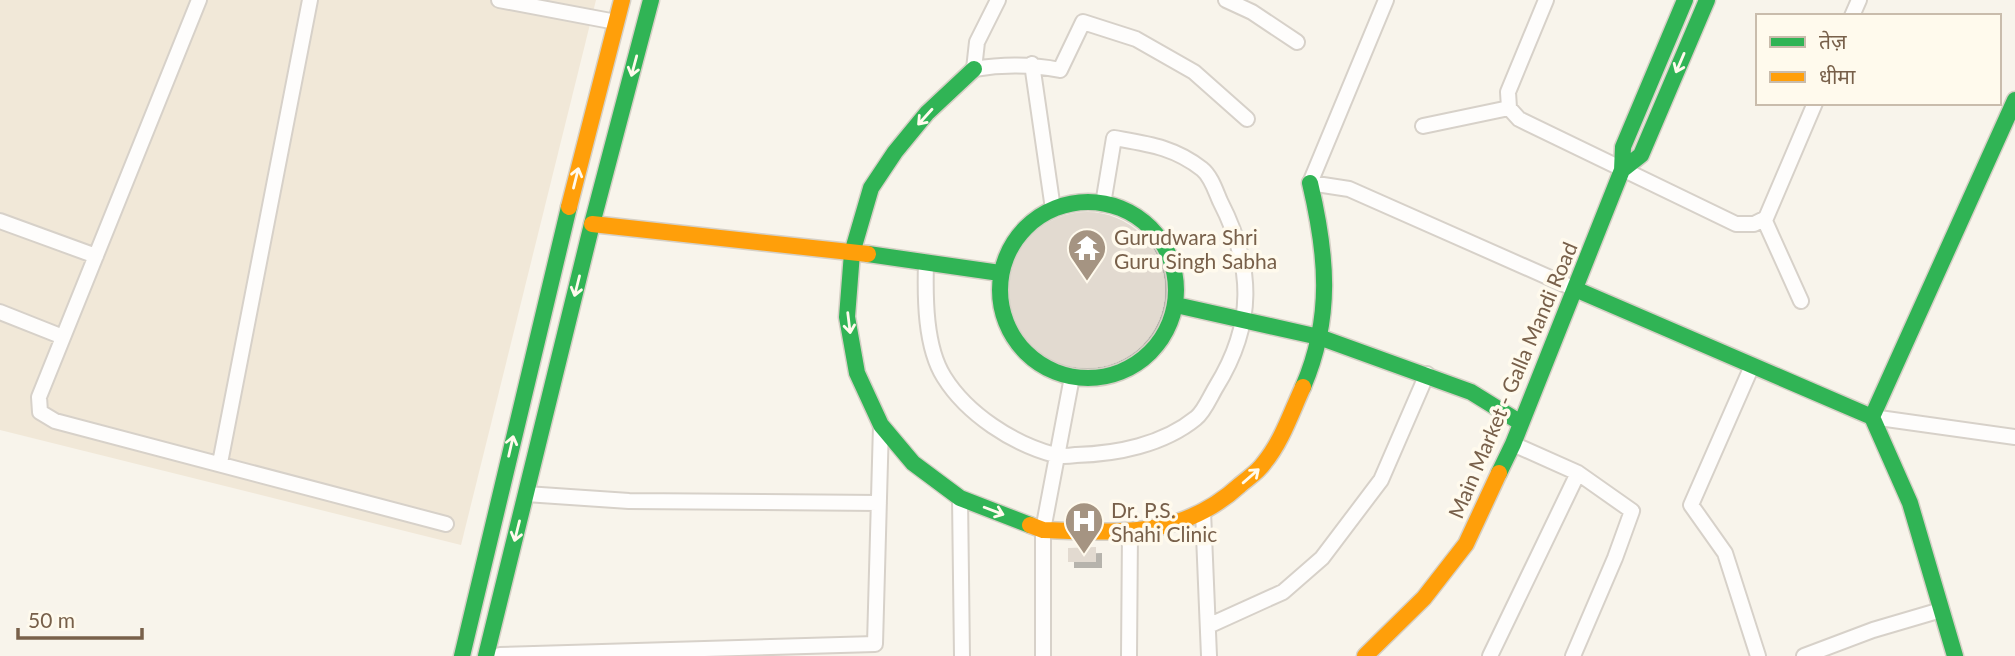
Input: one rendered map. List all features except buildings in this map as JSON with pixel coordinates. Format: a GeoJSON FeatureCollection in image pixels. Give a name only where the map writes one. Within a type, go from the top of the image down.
{"type":"FeatureCollection","features":[{"type":"Feature","properties":{"kind":"main road"},"geometry":{"type":"LineString","coordinates":[[622,0],[566,218],[464,651],[494,655],[526,494],[592,224],[651,0]]}},
{"type":"Feature","properties":{"kind":"main road","name":"Main Market - Galla Mandi Road"},"geometry":{"type":"LineString","coordinates":[[1365,656],[1424,598],[1465,544],[1513,444],[1622,170],[1623,147],[1685,0]]}},
{"type":"Feature","properties":{"kind":"main road","name":"Main Market - Galla Mandi Road"},"geometry":{"type":"LineString","coordinates":[[1622,170],[1641,155],[1707,0]]}},
{"type":"Feature","properties":{"kind":"main road"},"geometry":{"type":"LineString","coordinates":[[974,69],[928,113],[895,152],[871,188],[852,253],[847,317],[857,373],[881,425],[913,463],[960,498],[1043,530],[1130,532],[1178,523],[1221,503],[1263,465],[1280,439],[1305,382],[1319,337],[1326,292],[1321,229],[1310,183]]}},
{"type":"Feature","properties":{"kind":"main road"},"geometry":{"type":"LineString","coordinates":[[599,86],[626,95]]}},
{"type":"Feature","properties":{"kind":"main road"},"geometry":{"type":"LineString","coordinates":[[1872,417],[2011,119],[2015,100]]}},
{"type":"Feature","properties":{"kind":"main road"},"geometry":{"type":"LineString","coordinates":[[1088,201],[1119,206],[1146,222],[1165,246],[1176,274],[1176,305],[1167,331],[1150,354],[1127,369],[1100,377],[1072,377],[1045,368],[1023,351],[1007,328],[999,301],[1000,273],[1011,245],[1031,221],[1053,209],[1088,201]]}},
{"type":"Feature","properties":{"kind":"main road"},"geometry":{"type":"LineString","coordinates":[[566,218],[592,224],[852,253],[1000,273]]}},
{"type":"Feature","properties":{"kind":"main road"},"geometry":{"type":"LineString","coordinates":[[1575,289],[1872,417],[1909,503],[1955,656]]}},
{"type":"Feature","properties":{"kind":"main road"},"geometry":{"type":"LineString","coordinates":[[1176,305],[1319,337],[1427,374],[1471,392],[1521,424]]}},
{"type":"Feature","properties":{"kind":"street"},"geometry":{"type":"LineString","coordinates":[[199,0],[39,397],[40,412],[55,421],[446,524]]}},
{"type":"Feature","properties":{"kind":"street"},"geometry":{"type":"LineString","coordinates":[[220,463],[310,0]]}},
{"type":"Feature","properties":{"kind":"street"},"geometry":{"type":"LineString","coordinates":[[499,0],[616,22]]}},
{"type":"Feature","properties":{"kind":"street"},"geometry":{"type":"LineString","coordinates":[[998,0],[977,42],[974,69],[1032,64],[1060,70],[1083,22],[1136,39],[1194,72],[1247,119]]}},
{"type":"Feature","properties":{"kind":"street"},"geometry":{"type":"LineString","coordinates":[[1226,0],[1252,12],[1297,42]]}},
{"type":"Feature","properties":{"kind":"street"},"geometry":{"type":"LineString","coordinates":[[1387,0],[1310,183],[1349,189],[1575,289]]}},
{"type":"Feature","properties":{"kind":"street"},"geometry":{"type":"LineString","coordinates":[[1546,0],[1508,92],[1508,108],[1519,120],[1736,224],[1754,224],[1764,219],[1814,105]]}},
{"type":"Feature","properties":{"kind":"street"},"geometry":{"type":"LineString","coordinates":[[1032,64],[1053,209]]}},
{"type":"Feature","properties":{"kind":"street"},"geometry":{"type":"LineString","coordinates":[[1423,126],[1508,108]]}},
{"type":"Feature","properties":{"kind":"street"},"geometry":{"type":"LineString","coordinates":[[926,263],[925,296],[929,337],[943,376],[975,413],[1016,439],[1057,456],[1102,454],[1152,443],[1197,418],[1231,364],[1244,319],[1245,280],[1236,232],[1205,171],[1167,148],[1114,138],[1103,204]]}},
{"type":"Feature","properties":{"kind":"street"},"geometry":{"type":"LineString","coordinates":[[1764,219],[1801,301]]}},
{"type":"Feature","properties":{"kind":"street"},"geometry":{"type":"LineString","coordinates":[[0,221],[96,256]]}},
{"type":"Feature","properties":{"kind":"street"},"geometry":{"type":"LineString","coordinates":[[0,312],[63,337]]}},
{"type":"Feature","properties":{"kind":"street"},"geometry":{"type":"LineString","coordinates":[[1752,366],[1691,505],[1725,553],[1758,656]]}},
{"type":"Feature","properties":{"kind":"street"},"geometry":{"type":"LineString","coordinates":[[1208,626],[1283,592],[1322,558],[1381,480],[1427,374]]}},
{"type":"Feature","properties":{"kind":"street"},"geometry":{"type":"LineString","coordinates":[[1043,656],[1043,530],[1072,377]]}},
{"type":"Feature","properties":{"kind":"street"},"geometry":{"type":"LineString","coordinates":[[1872,417],[2015,437]]}},
{"type":"Feature","properties":{"kind":"street"},"geometry":{"type":"LineString","coordinates":[[494,655],[875,643],[881,425]]}},
{"type":"Feature","properties":{"kind":"street"},"geometry":{"type":"LineString","coordinates":[[1513,444],[1578,473],[1632,511],[1573,656]]}},
{"type":"Feature","properties":{"kind":"street"},"geometry":{"type":"LineString","coordinates":[[1490,656],[1578,473]]}},
{"type":"Feature","properties":{"kind":"street"},"geometry":{"type":"LineString","coordinates":[[526,494],[629,501],[879,503]]}},
{"type":"Feature","properties":{"kind":"street"},"geometry":{"type":"LineString","coordinates":[[960,498],[962,656]]}},
{"type":"Feature","properties":{"kind":"street"},"geometry":{"type":"LineString","coordinates":[[1203,511],[1209,656]]}},
{"type":"Feature","properties":{"kind":"street"},"geometry":{"type":"LineString","coordinates":[[1129,656],[1130,532]]}},
{"type":"Feature","properties":{"kind":"street"},"geometry":{"type":"LineString","coordinates":[[1804,656],[1873,630],[1941,610]]}},
{"type":"Feature","properties":{"kind":"shaded area"},"geometry":{"type":"Polygon","coordinates":[[[0,0],[596,0],[461,545],[0,430],[0,0]]]}},
{"type":"Feature","properties":{"kind":"traffic: fast"},"geometry":{"type":"LineString","coordinates":[[486,656],[592,224],[651,0]]}},
{"type":"Feature","properties":{"kind":"traffic: fast"},"geometry":{"type":"LineString","coordinates":[[1499,473],[1622,170],[1623,147],[1685,0]]}},
{"type":"Feature","properties":{"kind":"traffic: fast"},"geometry":{"type":"LineString","coordinates":[[1622,170],[1641,155],[1707,0]]}},
{"type":"Feature","properties":{"kind":"traffic: fast"},"geometry":{"type":"LineString","coordinates":[[974,69],[927,113],[895,152],[871,188],[852,253],[847,317],[857,373],[881,425],[913,463],[960,498],[1030,525]]}},
{"type":"Feature","properties":{"kind":"traffic: fast"},"geometry":{"type":"LineString","coordinates":[[1872,417],[2015,100]]}},
{"type":"Feature","properties":{"kind":"traffic: fast"},"geometry":{"type":"LineString","coordinates":[[1303,387],[1319,336],[1324,286],[1320,235],[1310,183]]}},
{"type":"Feature","properties":{"kind":"traffic: fast"},"geometry":{"type":"LineString","coordinates":[[1088,202],[1122,209],[1150,228],[1169,256],[1176,290],[1169,324],[1150,352],[1122,371],[1088,378],[1054,371],[1026,352],[1007,324],[1000,290],[1007,256],[1026,228],[1054,209],[1088,202]]}},
{"type":"Feature","properties":{"kind":"traffic: fast"},"geometry":{"type":"LineString","coordinates":[[462,656],[569,207]]}},
{"type":"Feature","properties":{"kind":"traffic: fast"},"geometry":{"type":"LineString","coordinates":[[868,254],[1000,273]]}},
{"type":"Feature","properties":{"kind":"traffic: fast"},"geometry":{"type":"LineString","coordinates":[[1575,289],[1872,417],[1910,503],[1955,656]]}},
{"type":"Feature","properties":{"kind":"traffic: fast"},"geometry":{"type":"LineString","coordinates":[[1176,305],[1319,337],[1471,392],[1521,423]]}},
{"type":"Feature","properties":{"kind":"traffic: slow"},"geometry":{"type":"LineString","coordinates":[[569,207],[622,0]]}},
{"type":"Feature","properties":{"kind":"traffic: slow"},"geometry":{"type":"LineString","coordinates":[[592,224],[868,254]]}},
{"type":"Feature","properties":{"kind":"traffic: slow"},"geometry":{"type":"LineString","coordinates":[[1030,525],[1043,530],[1122,531],[1147,529],[1194,516],[1217,503],[1262,466],[1281,436],[1303,387]]}},
{"type":"Feature","properties":{"kind":"traffic: slow"},"geometry":{"type":"LineString","coordinates":[[1365,656],[1424,598],[1466,544],[1499,473]]}},
{"type":"Feature","properties":{"kind":"place","name":"Gurudwara Shri Guru Singh Sabha"},"geometry":{"type":"Point","coordinates":[1087,282]}},
{"type":"Feature","properties":{"kind":"place","name":"Dr. P.S. Shahi Clinic"},"geometry":{"type":"Point","coordinates":[1084,555]}}]}
